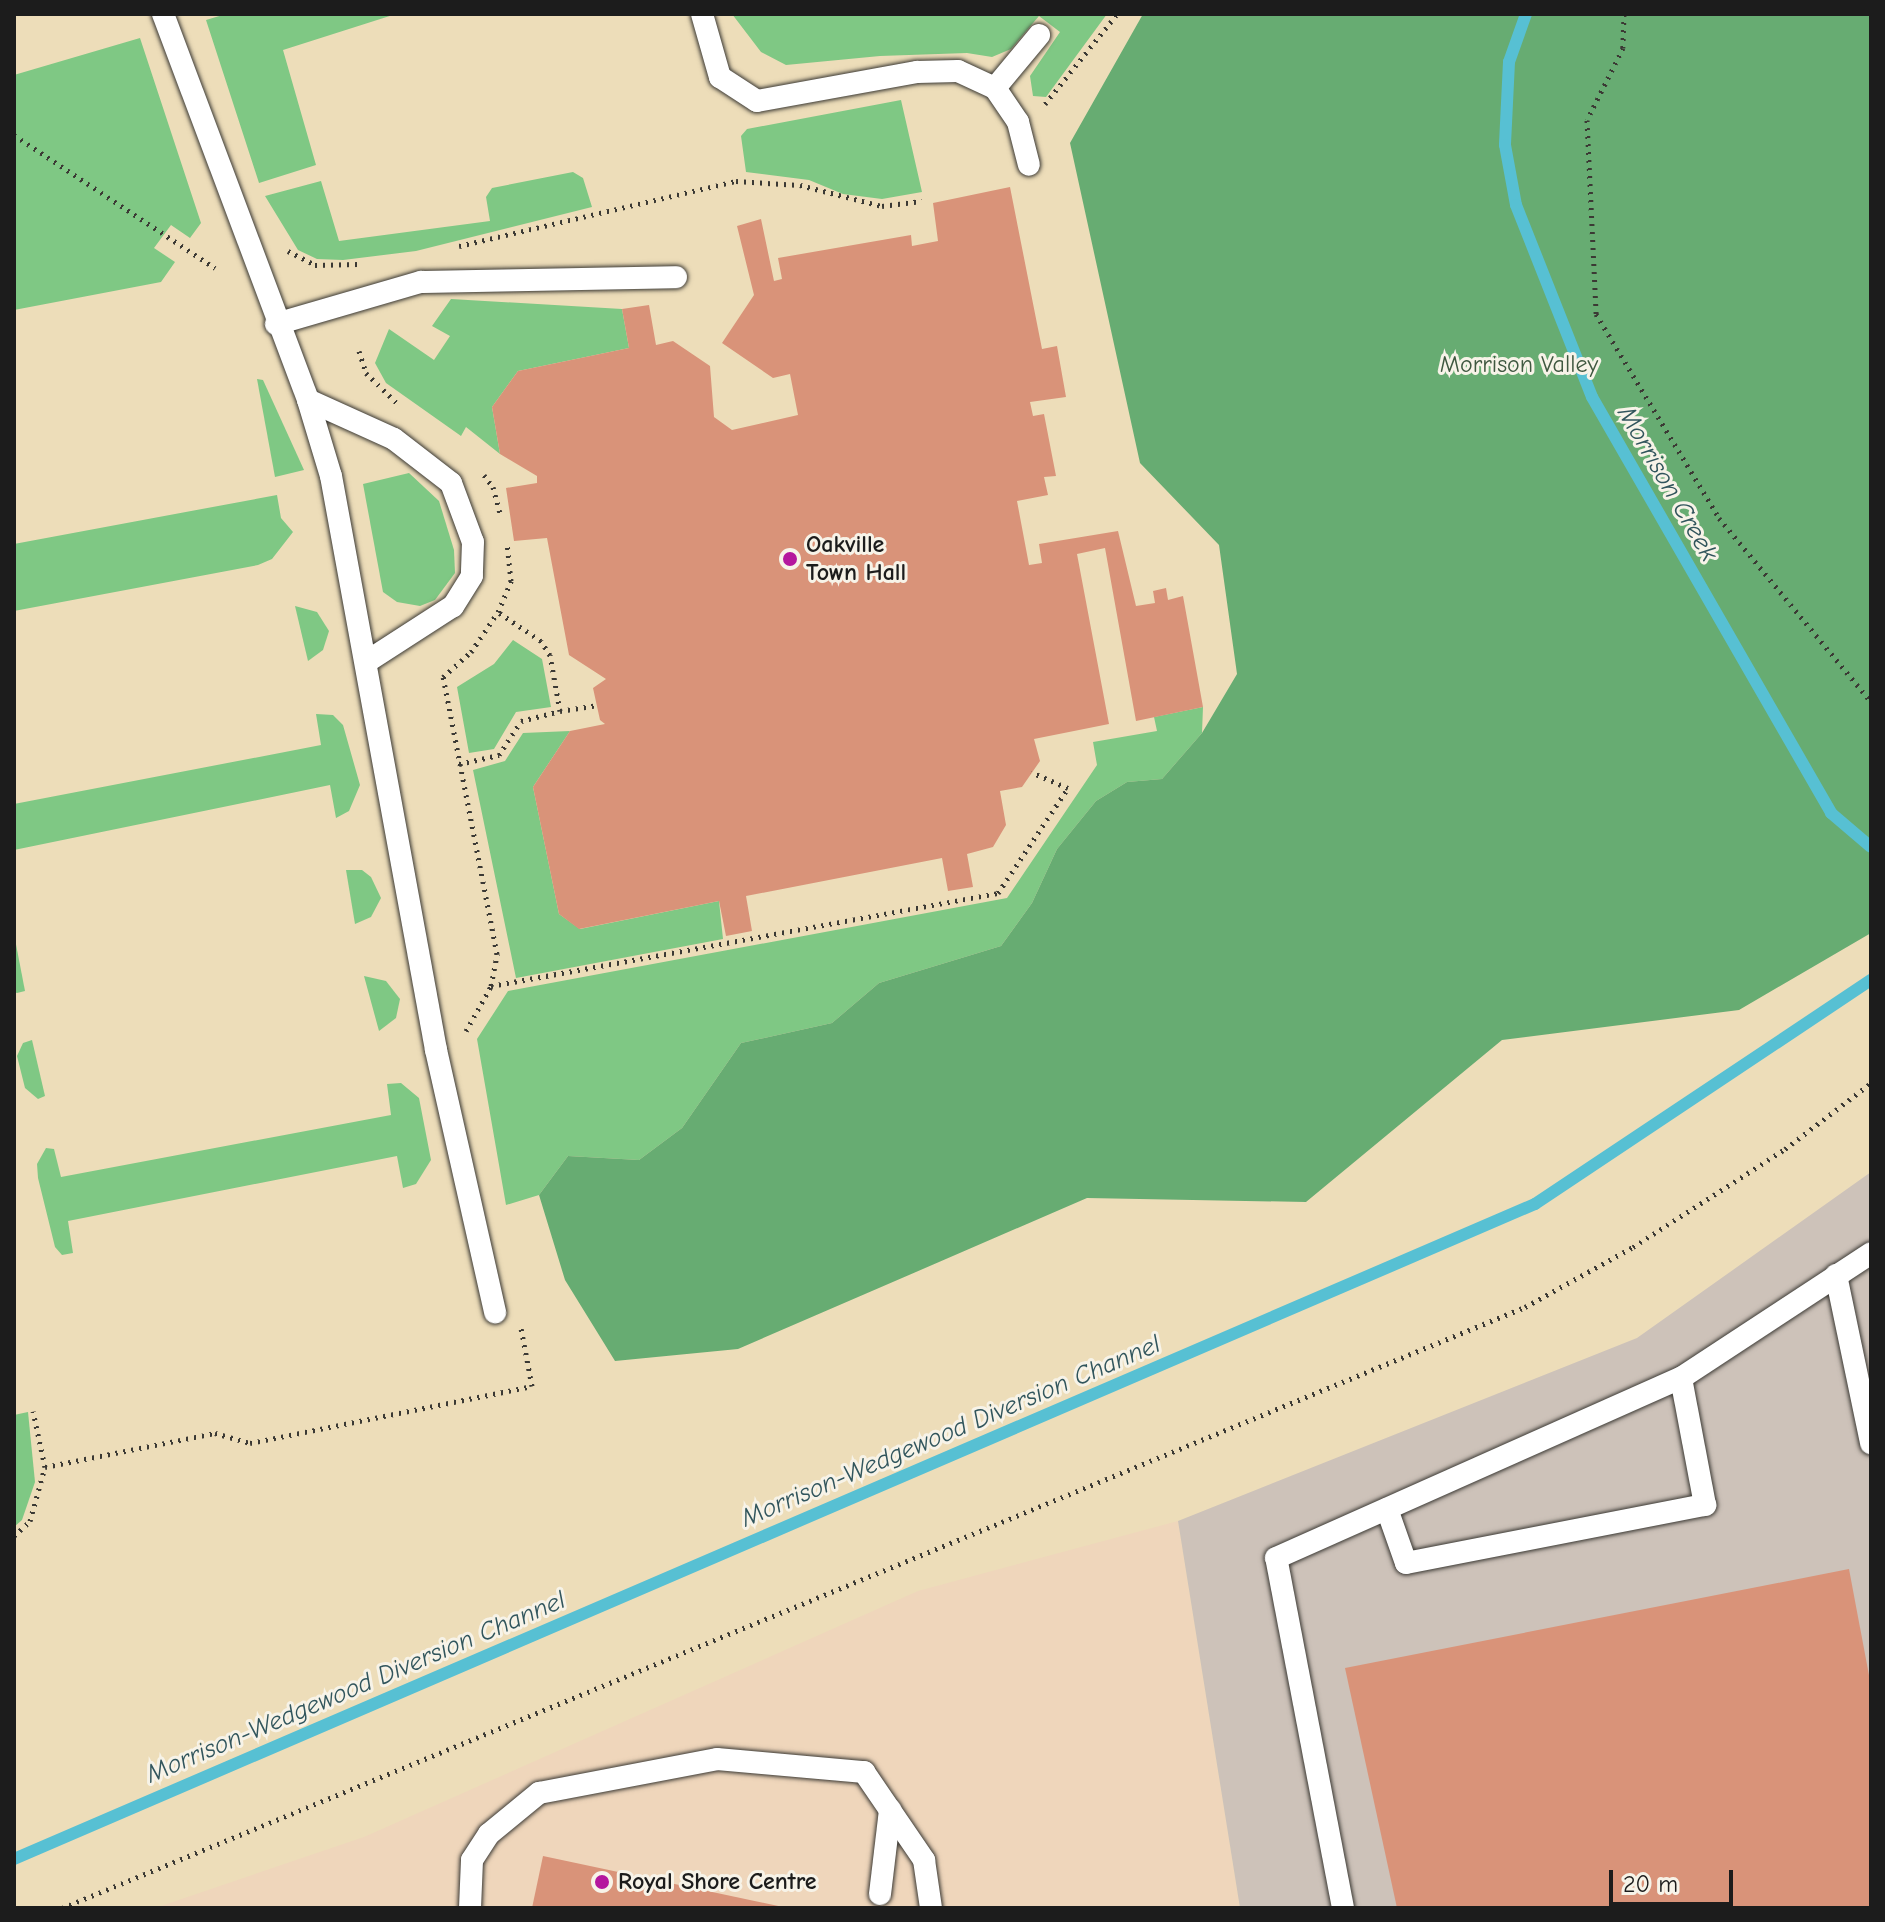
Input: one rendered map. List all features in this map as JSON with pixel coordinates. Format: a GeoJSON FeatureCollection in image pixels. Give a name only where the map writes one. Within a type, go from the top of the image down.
{"type":"FeatureCollection","features":[{"type":"Feature","properties":{"kind":"lane"},"geometry":{"type":"LineString","coordinates":[[163,14],[276,324],[308,400],[331,476],[368,661],[436,1050],[495,1312]]}},
{"type":"Feature","properties":{"kind":"lane"},"geometry":{"type":"LineString","coordinates":[[702,14],[720,77],[757,101],[917,72],[958,71],[995,88],[1018,122],[1029,165]]}},
{"type":"Feature","properties":{"kind":"lane"},"geometry":{"type":"LineString","coordinates":[[995,88],[1039,35]]}},
{"type":"Feature","properties":{"kind":"lane"},"geometry":{"type":"LineString","coordinates":[[276,324],[421,282],[676,277]]}},
{"type":"Feature","properties":{"kind":"lane"},"geometry":{"type":"LineString","coordinates":[[308,400],[394,439],[451,483],[473,542],[472,576],[453,606],[368,661]]}},
{"type":"Feature","properties":{"kind":"lane"},"geometry":{"type":"LineString","coordinates":[[1343,1908],[1276,1558],[1681,1378],[1871,1253]]}},
{"type":"Feature","properties":{"kind":"lane"},"geometry":{"type":"LineString","coordinates":[[1836,1275],[1871,1443]]}},
{"type":"Feature","properties":{"kind":"lane"},"geometry":{"type":"LineString","coordinates":[[1387,1509],[1406,1563],[1705,1505],[1681,1378]]}},
{"type":"Feature","properties":{"kind":"lane"},"geometry":{"type":"LineString","coordinates":[[470,1908],[472,1860],[489,1834],[539,1793],[717,1759],[864,1772],[924,1860],[931,1908]]}},
{"type":"Feature","properties":{"kind":"lane"},"geometry":{"type":"LineString","coordinates":[[880,1894],[890,1810]]}},
{"type":"Feature","properties":{"kind":"path"},"geometry":{"type":"LineString","coordinates":[[1018,122],[1043,108],[1117,14]]}},
{"type":"Feature","properties":{"kind":"path"},"geometry":{"type":"LineString","coordinates":[[1624,14],[1623,48],[1587,120],[1596,314],[1719,518],[1871,702]]}},
{"type":"Feature","properties":{"kind":"path"},"geometry":{"type":"LineString","coordinates":[[14,135],[215,268]]}},
{"type":"Feature","properties":{"kind":"path"},"geometry":{"type":"LineString","coordinates":[[455,247],[736,181],[800,185],[882,206],[922,201]]}},
{"type":"Feature","properties":{"kind":"path"},"geometry":{"type":"LineString","coordinates":[[279,241],[297,259],[315,265],[363,263]]}},
{"type":"Feature","properties":{"kind":"path"},"geometry":{"type":"LineString","coordinates":[[498,612],[541,641],[550,655],[560,711]]}},
{"type":"Feature","properties":{"kind":"path"},"geometry":{"type":"LineString","coordinates":[[459,764],[499,755],[521,721],[597,705]]}},
{"type":"Feature","properties":{"kind":"path"},"geometry":{"type":"LineString","coordinates":[[491,986],[998,893],[1068,788],[1031,772]]}},
{"type":"Feature","properties":{"kind":"path"},"geometry":{"type":"LineString","coordinates":[[62,1908],[1525,1307],[1684,1215],[1785,1149],[1871,1083]]}},
{"type":"Feature","properties":{"kind":"path"},"geometry":{"type":"LineString","coordinates":[[14,1536],[30,1521],[45,1467],[33,1411]]}},
{"type":"Feature","properties":{"kind":"shaded area"},"geometry":{"type":"Polygon","coordinates":[[[1871,1172],[1871,1908],[1240,1908],[1178,1521],[1637,1338],[1871,1172]]]}},
{"type":"Feature","properties":{"kind":"shaded area"},"geometry":{"type":"Polygon","coordinates":[[[1178,1521],[1240,1908],[155,1908],[364,1837],[918,1591],[1178,1521]]]}},
{"type":"Feature","properties":{"kind":"green space"},"geometry":{"type":"Polygon","coordinates":[[[226,14],[396,14],[283,50],[316,165],[259,183],[206,20],[226,14]]]}},
{"type":"Feature","properties":{"kind":"green space"},"geometry":{"type":"Polygon","coordinates":[[[732,14],[1107,14],[1046,97],[1033,96],[1030,76],[1060,32],[1039,16],[1011,49],[992,57],[967,53],[880,56],[786,65],[761,52],[732,14]]]}},
{"type":"Feature","properties":{"kind":"green space","name":"Morrison Valley"},"geometry":{"type":"Polygon","coordinates":[[[1143,14],[1871,14],[1871,933],[1739,1010],[1502,1040],[1306,1202],[1087,1198],[738,1349],[615,1361],[565,1280],[539,1195],[568,1156],[639,1160],[682,1128],[741,1043],[832,1023],[879,983],[1001,946],[1032,903],[1057,849],[1096,801],[1127,782],[1162,779],[1202,733],[1237,674],[1219,545],[1140,463],[1070,143],[1143,14]]]}},
{"type":"Feature","properties":{"kind":"green space"},"geometry":{"type":"Polygon","coordinates":[[[140,38],[201,223],[190,238],[171,225],[154,248],[175,262],[161,282],[14,310],[14,75],[140,38]]]}},
{"type":"Feature","properties":{"kind":"green space"},"geometry":{"type":"Polygon","coordinates":[[[901,100],[922,192],[882,199],[843,194],[809,180],[746,172],[741,136],[747,129],[901,100]]]}},
{"type":"Feature","properties":{"kind":"green space"},"geometry":{"type":"Polygon","coordinates":[[[573,172],[583,178],[592,207],[416,251],[343,260],[317,259],[298,250],[265,196],[321,181],[339,241],[490,221],[486,197],[492,188],[573,172]]]}},
{"type":"Feature","properties":{"kind":"green space"},"geometry":{"type":"Polygon","coordinates":[[[451,299],[622,309],[629,348],[518,371],[492,407],[500,454],[466,427],[461,436],[386,383],[375,363],[389,329],[434,360],[450,336],[432,326],[451,299]]]}},
{"type":"Feature","properties":{"kind":"green space"},"geometry":{"type":"Polygon","coordinates":[[[257,379],[263,380],[304,470],[275,477],[257,379]]]}},
{"type":"Feature","properties":{"kind":"green space"},"geometry":{"type":"Polygon","coordinates":[[[409,473],[439,501],[454,550],[455,573],[435,600],[420,606],[397,602],[383,592],[363,484],[409,473]]]}},
{"type":"Feature","properties":{"kind":"green space"},"geometry":{"type":"Polygon","coordinates":[[[277,495],[281,518],[293,532],[272,559],[258,565],[14,611],[14,544],[277,495]]]}},
{"type":"Feature","properties":{"kind":"green space"},"geometry":{"type":"Polygon","coordinates":[[[295,606],[317,612],[329,631],[323,650],[308,661],[295,606]]]}},
{"type":"Feature","properties":{"kind":"green space"},"geometry":{"type":"Polygon","coordinates":[[[513,640],[542,659],[551,707],[516,712],[494,749],[469,753],[457,687],[494,664],[513,640]]]}},
{"type":"Feature","properties":{"kind":"green space"},"geometry":{"type":"Polygon","coordinates":[[[1203,707],[1202,733],[1162,779],[1127,782],[1096,801],[1057,849],[1032,903],[1001,946],[879,983],[832,1023],[741,1043],[682,1128],[639,1160],[568,1156],[539,1195],[506,1205],[477,1039],[508,991],[1007,898],[1097,765],[1093,742],[1157,731],[1154,717],[1203,707]]]}},
{"type":"Feature","properties":{"kind":"green space"},"geometry":{"type":"Polygon","coordinates":[[[316,714],[333,715],[343,725],[360,785],[349,811],[336,818],[330,785],[14,850],[14,804],[321,745],[316,714]]]}},
{"type":"Feature","properties":{"kind":"green space"},"geometry":{"type":"Polygon","coordinates":[[[570,731],[533,787],[559,914],[580,929],[719,901],[723,939],[516,978],[473,770],[505,761],[523,733],[570,731]]]}},
{"type":"Feature","properties":{"kind":"green space"},"geometry":{"type":"Polygon","coordinates":[[[346,870],[362,870],[371,877],[381,898],[371,917],[355,924],[346,870]]]}},
{"type":"Feature","properties":{"kind":"green space"},"geometry":{"type":"Polygon","coordinates":[[[14,934],[25,991],[17,993],[14,992],[14,934]]]}},
{"type":"Feature","properties":{"kind":"green space"},"geometry":{"type":"Polygon","coordinates":[[[364,976],[386,981],[400,999],[396,1018],[379,1031],[364,976]]]}},
{"type":"Feature","properties":{"kind":"green space"},"geometry":{"type":"Polygon","coordinates":[[[32,1040],[45,1096],[38,1099],[25,1088],[17,1056],[23,1043],[32,1040]]]}},
{"type":"Feature","properties":{"kind":"green space"},"geometry":{"type":"Polygon","coordinates":[[[401,1083],[419,1098],[431,1160],[416,1184],[403,1188],[397,1156],[68,1221],[73,1253],[62,1255],[55,1247],[38,1178],[37,1164],[46,1148],[54,1149],[61,1177],[391,1115],[387,1084],[401,1083]]]}},
{"type":"Feature","properties":{"kind":"green space"},"geometry":{"type":"Polygon","coordinates":[[[28,1412],[35,1482],[22,1520],[14,1527],[14,1415],[28,1412]]]}},
{"type":"Feature","properties":{"kind":"building","name":"Oakville Town Hall"},"geometry":{"type":"Polygon","coordinates":[[[1010,187],[1042,349],[1057,346],[1066,397],[1030,402],[1033,416],[1044,414],[1056,476],[1044,477],[1048,495],[1017,501],[1029,565],[1042,563],[1039,544],[1118,531],[1136,606],[1155,603],[1153,591],[1166,588],[1168,600],[1183,596],[1203,707],[1136,721],[1105,548],[1077,554],[1109,724],[1034,739],[1040,761],[1022,787],[1000,791],[1006,825],[993,847],[967,854],[973,887],[948,891],[942,858],[746,896],[752,931],[726,936],[719,901],[579,929],[559,914],[533,787],[570,731],[605,724],[600,720],[593,688],[606,679],[569,655],[547,538],[514,541],[506,488],[537,483],[537,476],[500,454],[492,407],[518,371],[629,348],[622,309],[649,305],[656,345],[673,341],[710,366],[714,417],[732,430],[798,415],[790,374],[773,378],[722,343],[754,295],[737,226],[761,219],[774,281],[782,279],[778,258],[911,235],[912,246],[938,241],[933,203],[1010,187]]]}},
{"type":"Feature","properties":{"kind":"building"},"geometry":{"type":"Polygon","coordinates":[[[1849,1569],[1871,1686],[1871,1908],[1397,1908],[1345,1668],[1849,1569]]]}},
{"type":"Feature","properties":{"kind":"building","name":"Royal Shore Centre"},"geometry":{"type":"Polygon","coordinates":[[[543,1856],[783,1907],[783,1908],[532,1908],[543,1856]]]}},
{"type":"Feature","properties":{"kind":"waterway","name":"Morrison Creek"},"geometry":{"type":"LineString","coordinates":[[1526,14],[1509,62],[1505,145],[1516,205],[1592,397],[1831,813],[1871,847]]}},
{"type":"Feature","properties":{"kind":"waterway","name":"Morrison-Wedgewood Diversion Channel"},"geometry":{"type":"LineString","coordinates":[[14,1859],[1535,1204],[1871,980]]}},
{"type":"Feature","properties":{"kind":"place","name":"Oakville Town Hall"},"geometry":{"type":"Point","coordinates":[790,559]}},
{"type":"Feature","properties":{"kind":"place","name":"Royal Shore Centre"},"geometry":{"type":"Point","coordinates":[602,1882]}}]}
